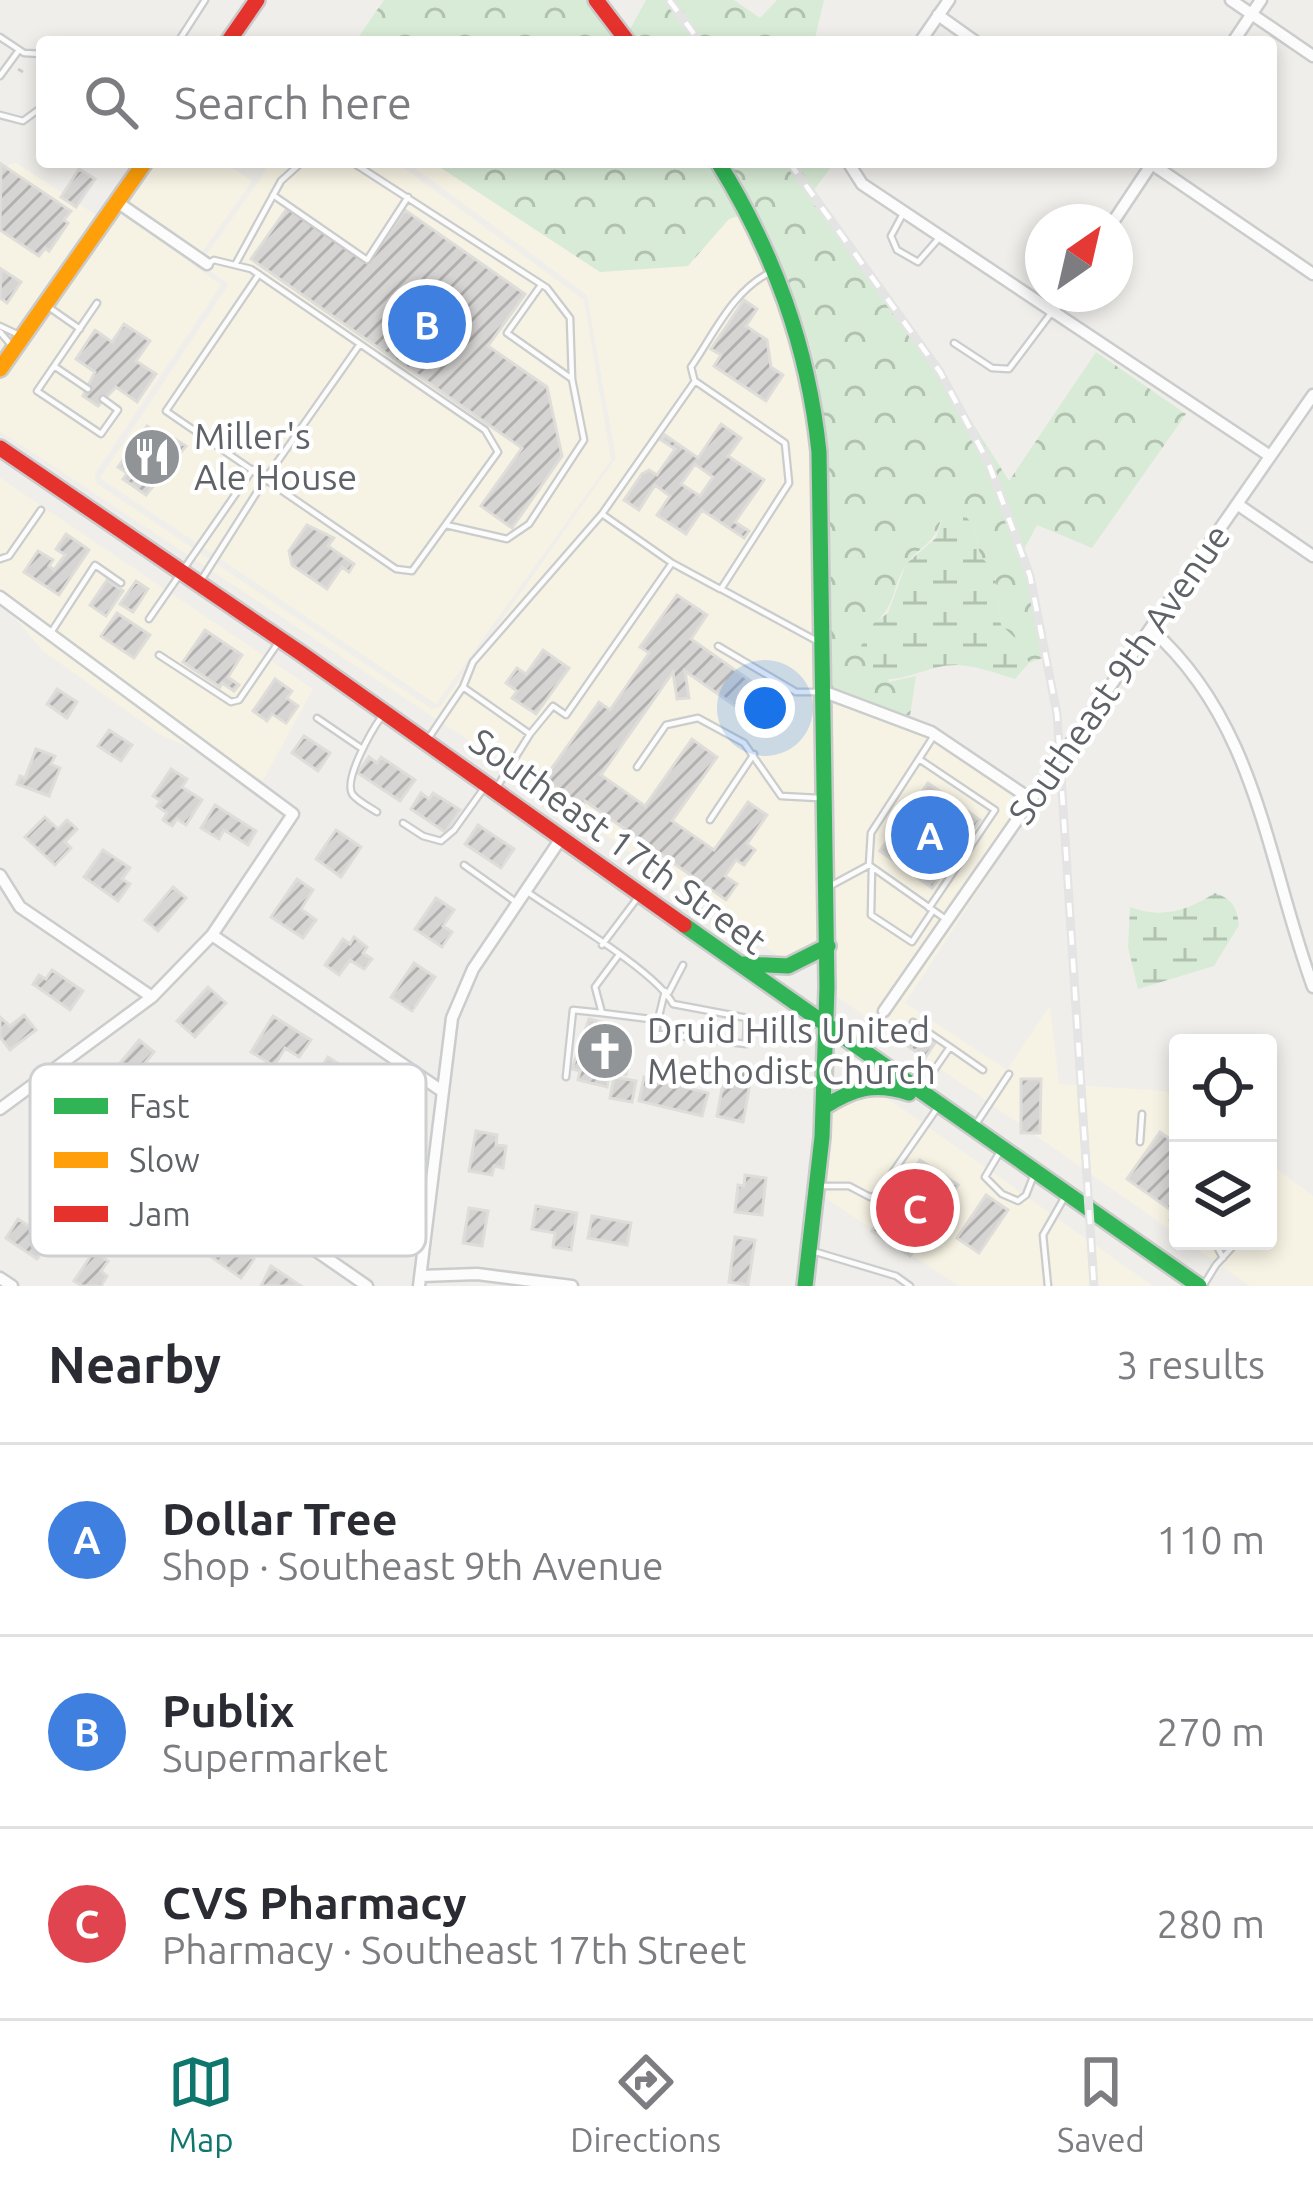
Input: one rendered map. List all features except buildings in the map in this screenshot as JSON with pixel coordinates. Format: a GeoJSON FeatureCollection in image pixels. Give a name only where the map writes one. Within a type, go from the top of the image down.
{"type":"FeatureCollection","features":[{"type":"Feature","properties":{"kind":"main road"},"geometry":{"type":"LineString","coordinates":[[232,36],[257,0]]}},
{"type":"Feature","properties":{"kind":"main road"},"geometry":{"type":"LineString","coordinates":[[596,0],[623,36]]}},
{"type":"Feature","properties":{"kind":"main road"},"geometry":{"type":"LineString","coordinates":[[0,369],[141,168]]}},
{"type":"Feature","properties":{"kind":"main road"},"geometry":{"type":"LineString","coordinates":[[722,168],[739,194],[791,307],[818,429],[828,946],[824,1107],[805,1286]]}},
{"type":"Feature","properties":{"kind":"main road","name":"Southeast 17th Street"},"geometry":{"type":"LineString","coordinates":[[0,448],[281,638],[928,1100],[1198,1286]]}},
{"type":"Feature","properties":{"kind":"main road"},"geometry":{"type":"LineString","coordinates":[[737,962],[790,969],[828,946]]}},
{"type":"Feature","properties":{"kind":"main road"},"geometry":{"type":"LineString","coordinates":[[824,1107],[858,1086],[873,1083],[928,1100]]}},
{"type":"Feature","properties":{"kind":"street"},"geometry":{"type":"LineString","coordinates":[[924,36],[949,0]]}},
{"type":"Feature","properties":{"kind":"street"},"geometry":{"type":"LineString","coordinates":[[1231,0],[1313,56]]}},
{"type":"Feature","properties":{"kind":"street"},"geometry":{"type":"LineString","coordinates":[[1237,36],[1262,0]]}},
{"type":"Feature","properties":{"kind":"street"},"geometry":{"type":"LineString","coordinates":[[938,16],[967,36]]}},
{"type":"Feature","properties":{"kind":"street"},"geometry":{"type":"LineString","coordinates":[[851,168],[862,184],[1025,294]]}},
{"type":"Feature","properties":{"kind":"street"},"geometry":{"type":"LineString","coordinates":[[1125,204],[1149,168]]}},
{"type":"Feature","properties":{"kind":"street"},"geometry":{"type":"LineString","coordinates":[[1159,168],[1313,274]]}},
{"type":"Feature","properties":{"kind":"street"},"geometry":{"type":"LineString","coordinates":[[118,202],[207,264]]}},
{"type":"Feature","properties":{"kind":"street"},"geometry":{"type":"LineString","coordinates":[[1052,312],[1270,456]]}},
{"type":"Feature","properties":{"kind":"street","name":"Southeast 9th Avenue"},"geometry":{"type":"LineString","coordinates":[[884,1011],[1313,395]]}},
{"type":"Feature","properties":{"kind":"street"},"geometry":{"type":"LineString","coordinates":[[1237,504],[1313,556]]}},
{"type":"Feature","properties":{"kind":"street"},"geometry":{"type":"LineString","coordinates":[[0,597],[293,814],[212,935],[152,997],[65,1064]]}},
{"type":"Feature","properties":{"kind":"street"},"geometry":{"type":"LineString","coordinates":[[1151,628],[1172,647],[1224,722],[1252,782],[1313,986]]}},
{"type":"Feature","properties":{"kind":"street"},"geometry":{"type":"LineString","coordinates":[[822,692],[935,734],[1032,800]]}},
{"type":"Feature","properties":{"kind":"street"},"geometry":{"type":"LineString","coordinates":[[426,1229],[452,1018],[473,969],[562,837]]}},
{"type":"Feature","properties":{"kind":"street"},"geometry":{"type":"LineString","coordinates":[[0,875],[20,907],[152,997]]}},
{"type":"Feature","properties":{"kind":"street"},"geometry":{"type":"LineString","coordinates":[[212,935],[403,1064]]}},
{"type":"Feature","properties":{"kind":"street"},"geometry":{"type":"LineString","coordinates":[[426,1079],[442,1090]]}},
{"type":"Feature","properties":{"kind":"street"},"geometry":{"type":"LineString","coordinates":[[0,1109],[30,1089]]}},
{"type":"Feature","properties":{"kind":"street"},"geometry":{"type":"LineString","coordinates":[[324,1256],[367,1286]]}},
{"type":"Feature","properties":{"kind":"street"},"geometry":{"type":"LineString","coordinates":[[420,1281],[477,1274],[572,1286]]}},
{"type":"Feature","properties":{"kind":"street"},"geometry":{"type":"LineString","coordinates":[[0,1277],[12,1286]]}},
{"type":"Feature","properties":{"kind":"lane"},"geometry":{"type":"LineString","coordinates":[[182,36],[205,0]]}},
{"type":"Feature","properties":{"kind":"lane"},"geometry":{"type":"LineString","coordinates":[[0,37],[19,50],[36,53]]}},
{"type":"Feature","properties":{"kind":"lane"},"geometry":{"type":"LineString","coordinates":[[0,76],[19,50]]}},
{"type":"Feature","properties":{"kind":"lane"},"geometry":{"type":"LineString","coordinates":[[0,115],[22,121],[36,111]]}},
{"type":"Feature","properties":{"kind":"lane"},"geometry":{"type":"LineString","coordinates":[[235,265],[281,181],[295,168]]}},
{"type":"Feature","properties":{"kind":"lane"},"geometry":{"type":"LineString","coordinates":[[362,168],[542,284],[570,318],[572,379],[584,440],[529,524],[507,538],[446,525]]}},
{"type":"Feature","properties":{"kind":"lane"},"geometry":{"type":"LineString","coordinates":[[273,195],[368,260],[408,197]]}},
{"type":"Feature","properties":{"kind":"lane"},"geometry":{"type":"LineString","coordinates":[[904,212],[891,236],[897,250],[918,262],[940,237]]}},
{"type":"Feature","properties":{"kind":"lane"},"geometry":{"type":"LineString","coordinates":[[207,264],[214,260],[259,274],[485,430],[498,452],[412,571],[396,569],[166,410],[259,274]]}},
{"type":"Feature","properties":{"kind":"lane"},"geometry":{"type":"LineString","coordinates":[[721,589],[789,483],[790,469],[785,443],[695,381],[692,368],[753,280],[776,269]]}},
{"type":"Feature","properties":{"kind":"lane"},"geometry":{"type":"LineString","coordinates":[[542,284],[507,333],[572,379]]}},
{"type":"Feature","properties":{"kind":"lane"},"geometry":{"type":"LineString","coordinates":[[97,303],[37,391],[101,434],[118,410],[103,400]]}},
{"type":"Feature","properties":{"kind":"lane"},"geometry":{"type":"LineString","coordinates":[[44,304],[80,329]]}},
{"type":"Feature","properties":{"kind":"lane"},"geometry":{"type":"LineString","coordinates":[[954,343],[992,368],[1009,369],[1052,312]]}},
{"type":"Feature","properties":{"kind":"lane"},"geometry":{"type":"LineString","coordinates":[[0,329],[18,342]]}},
{"type":"Feature","properties":{"kind":"lane"},"geometry":{"type":"LineString","coordinates":[[0,329],[18,342]]}},
{"type":"Feature","properties":{"kind":"lane"},"geometry":{"type":"LineString","coordinates":[[200,582],[360,344]]}},
{"type":"Feature","properties":{"kind":"lane"},"geometry":{"type":"LineString","coordinates":[[54,366],[88,389]]}},
{"type":"Feature","properties":{"kind":"lane"},"geometry":{"type":"LineString","coordinates":[[427,741],[463,687],[473,662],[602,514],[695,381]]}},
{"type":"Feature","properties":{"kind":"lane"},"geometry":{"type":"LineString","coordinates":[[149,620],[253,469]]}},
{"type":"Feature","properties":{"kind":"lane"},"geometry":{"type":"LineString","coordinates":[[0,559],[9,556],[41,510]]}},
{"type":"Feature","properties":{"kind":"lane"},"geometry":{"type":"LineString","coordinates":[[602,514],[672,563],[821,643]]}},
{"type":"Feature","properties":{"kind":"lane"},"geometry":{"type":"LineString","coordinates":[[404,823],[441,841],[454,830],[553,706],[566,715],[672,563]]}},
{"type":"Feature","properties":{"kind":"lane"},"geometry":{"type":"LineString","coordinates":[[50,634],[95,566],[121,583]]}},
{"type":"Feature","properties":{"kind":"lane"},"geometry":{"type":"LineString","coordinates":[[159,655],[231,702],[239,700],[281,638]]}},
{"type":"Feature","properties":{"kind":"lane"},"geometry":{"type":"LineString","coordinates":[[718,646],[796,692],[822,692]]}},
{"type":"Feature","properties":{"kind":"lane"},"geometry":{"type":"LineString","coordinates":[[463,687],[530,734]]}},
{"type":"Feature","properties":{"kind":"lane"},"geometry":{"type":"LineString","coordinates":[[377,812],[350,788],[362,748],[385,711]]}},
{"type":"Feature","properties":{"kind":"lane"},"geometry":{"type":"LineString","coordinates":[[316,718],[362,748]]}},
{"type":"Feature","properties":{"kind":"lane"},"geometry":{"type":"LineString","coordinates":[[637,767],[666,725],[698,718],[744,743],[781,796],[824,799]]}},
{"type":"Feature","properties":{"kind":"lane"},"geometry":{"type":"LineString","coordinates":[[919,759],[994,811],[912,942],[871,915],[871,833],[935,734]]}},
{"type":"Feature","properties":{"kind":"lane"},"geometry":{"type":"LineString","coordinates":[[710,820],[754,754]]}},
{"type":"Feature","properties":{"kind":"lane"},"geometry":{"type":"LineString","coordinates":[[464,866],[518,904]]}},
{"type":"Feature","properties":{"kind":"lane"},"geometry":{"type":"LineString","coordinates":[[827,887],[870,866]]}},
{"type":"Feature","properties":{"kind":"lane"},"geometry":{"type":"LineString","coordinates":[[870,866],[947,921]]}},
{"type":"Feature","properties":{"kind":"lane"},"geometry":{"type":"LineString","coordinates":[[526,891],[667,992],[673,1004],[747,1018],[746,1044],[656,1033],[667,992],[683,965]]}},
{"type":"Feature","properties":{"kind":"lane"},"geometry":{"type":"LineString","coordinates":[[602,945],[641,893]]}},
{"type":"Feature","properties":{"kind":"lane"},"geometry":{"type":"LineString","coordinates":[[602,1013],[595,987],[618,956]]}},
{"type":"Feature","properties":{"kind":"lane"},"geometry":{"type":"LineString","coordinates":[[566,1077],[573,1010],[658,1020]]}},
{"type":"Feature","properties":{"kind":"lane"},"geometry":{"type":"LineString","coordinates":[[913,1022],[983,1070]]}},
{"type":"Feature","properties":{"kind":"lane"},"geometry":{"type":"LineString","coordinates":[[818,1186],[849,1186],[871,1197],[877,1195],[928,1100],[950,1047]]}},
{"type":"Feature","properties":{"kind":"lane"},"geometry":{"type":"LineString","coordinates":[[972,1130],[1009,1074]]}},
{"type":"Feature","properties":{"kind":"lane"},"geometry":{"type":"LineString","coordinates":[[1140,1142],[1142,1114]]}},
{"type":"Feature","properties":{"kind":"lane"},"geometry":{"type":"LineString","coordinates":[[1001,1150],[986,1177],[1002,1194],[1018,1202],[1034,1174]]}},
{"type":"Feature","properties":{"kind":"lane"},"geometry":{"type":"LineString","coordinates":[[1048,1286],[1043,1235],[1066,1196]]}},
{"type":"Feature","properties":{"kind":"lane"},"geometry":{"type":"LineString","coordinates":[[811,1250],[896,1276],[910,1286]]}},
{"type":"Feature","properties":{"kind":"lane"},"geometry":{"type":"LineString","coordinates":[[1219,1250],[1223,1258]]}},
{"type":"Feature","properties":{"kind":"lane"},"geometry":{"type":"LineString","coordinates":[[1198,1286],[1230,1250]]}},
{"type":"Feature","properties":{"kind":"shaded area"},"geometry":{"type":"Polygon","coordinates":[[[16,163],[99,217],[0,357],[0,176],[16,163]]]}},
{"type":"Feature","properties":{"kind":"shaded area"},"geometry":{"type":"Polygon","coordinates":[[[149,168],[232,168],[252,181],[202,252],[127,200],[149,168]]]}},
{"type":"Feature","properties":{"kind":"shaded area"},"geometry":{"type":"Polygon","coordinates":[[[268,168],[404,168],[584,300],[611,460],[436,704],[100,478],[229,284],[200,264],[268,168]]]}},
{"type":"Feature","properties":{"kind":"shaded area"},"geometry":{"type":"Polygon","coordinates":[[[415,168],[441,168],[601,272],[688,266],[729,218],[742,215],[763,256],[784,310],[811,431],[821,943],[787,962],[503,763],[0,431],[0,380],[119,212],[221,285],[95,474],[96,483],[432,709],[440,707],[616,458],[587,295],[415,168]]]}},
{"type":"Feature","properties":{"kind":"shaded area"},"geometry":{"type":"Polygon","coordinates":[[[0,478],[313,689],[263,780],[159,734],[42,650],[0,600],[0,478]]]}},
{"type":"Feature","properties":{"kind":"shaded area"},"geometry":{"type":"Polygon","coordinates":[[[829,702],[928,738],[1023,803],[875,1013],[886,1020],[998,860],[905,1003],[1007,1070],[1050,1006],[1059,1084],[1169,1093],[1169,1229],[832,993],[837,947],[829,702]]]}},
{"type":"Feature","properties":{"kind":"shaded area"},"geometry":{"type":"Polygon","coordinates":[[[877,1091],[1153,1286],[959,1286],[824,1197],[831,1110],[860,1093],[877,1091]]]}},
{"type":"Feature","properties":{"kind":"shaded area"},"geometry":{"type":"Polygon","coordinates":[[[1277,1170],[1313,1196],[1313,1286],[1250,1286],[1199,1250],[1277,1250],[1277,1170]]]}},
{"type":"Feature","properties":{"kind":"green space"},"geometry":{"type":"Polygon","coordinates":[[[384,0],[587,0],[614,36],[359,36],[384,0]]]}},
{"type":"Feature","properties":{"kind":"green space"},"geometry":{"type":"Polygon","coordinates":[[[646,0],[734,0],[760,18],[777,0],[824,0],[815,36],[633,36],[629,31],[646,0]]]}},
{"type":"Feature","properties":{"kind":"green space"},"geometry":{"type":"Polygon","coordinates":[[[441,168],[713,168],[742,215],[729,219],[688,266],[600,272],[441,168]]]}},
{"type":"Feature","properties":{"kind":"green space"},"geometry":{"type":"Polygon","coordinates":[[[729,168],[830,168],[813,191],[916,333],[1009,481],[1096,352],[1186,414],[1092,548],[1037,525],[1023,551],[1050,655],[1029,663],[1017,640],[1001,625],[995,573],[980,556],[974,526],[941,520],[934,536],[906,565],[886,610],[874,623],[889,682],[916,676],[910,716],[832,688],[821,393],[804,324],[762,224],[729,168]]]}},
{"type":"Feature","properties":{"kind":"green space"},"geometry":{"type":"Polygon","coordinates":[[[947,504],[955,504],[974,526],[980,555],[995,573],[1001,625],[1017,640],[1029,663],[1015,679],[957,665],[893,679],[871,678],[861,646],[874,623],[888,613],[906,564],[936,538],[947,504]]]}},
{"type":"Feature","properties":{"kind":"green space"},"geometry":{"type":"Polygon","coordinates":[[[1215,893],[1233,905],[1239,925],[1214,966],[1138,989],[1128,947],[1130,907],[1174,911],[1215,893]]]}},
{"type":"Feature","properties":{"kind":"railway"},"geometry":{"type":"LineString","coordinates":[[669,0],[696,36]]}},
{"type":"Feature","properties":{"kind":"railway"},"geometry":{"type":"LineString","coordinates":[[793,168],[940,372],[988,462],[1030,576],[1057,714],[1094,1286]]}},
{"type":"Feature","properties":{"kind":"traffic: fast"},"geometry":{"type":"LineString","coordinates":[[722,168],[756,231],[785,301],[806,375],[819,452],[827,987],[822,1137],[805,1286]]}},
{"type":"Feature","properties":{"kind":"traffic: fast"},"geometry":{"type":"LineString","coordinates":[[684,925],[1199,1286]]}},
{"type":"Feature","properties":{"kind":"traffic: fast"},"geometry":{"type":"LineString","coordinates":[[743,964],[788,966],[828,946]]}},
{"type":"Feature","properties":{"kind":"traffic: fast"},"geometry":{"type":"LineString","coordinates":[[824,1107],[865,1089],[909,1093]]}},
{"type":"Feature","properties":{"kind":"traffic: slow"},"geometry":{"type":"LineString","coordinates":[[0,369],[141,168]]}},
{"type":"Feature","properties":{"kind":"traffic: jam"},"geometry":{"type":"LineString","coordinates":[[232,36],[257,0]]}},
{"type":"Feature","properties":{"kind":"traffic: jam"},"geometry":{"type":"LineString","coordinates":[[596,0],[623,36]]}},
{"type":"Feature","properties":{"kind":"traffic: jam"},"geometry":{"type":"LineString","coordinates":[[0,448],[302,654],[684,925]]}},
{"type":"Feature","properties":{"kind":"place","name":"Publix"},"geometry":{"type":"Point","coordinates":[427,324]}},
{"type":"Feature","properties":{"kind":"place","name":"Miller's Ale House"},"geometry":{"type":"Point","coordinates":[152,457]}},
{"type":"Feature","properties":{"kind":"place","name":"Dollar Tree"},"geometry":{"type":"Point","coordinates":[930,835]}},
{"type":"Feature","properties":{"kind":"place","name":"Druid Hills United Methodist Church"},"geometry":{"type":"Point","coordinates":[605,1051]}},
{"type":"Feature","properties":{"kind":"place","name":"CVS Pharmacy"},"geometry":{"type":"Point","coordinates":[915,1208]}}]}
